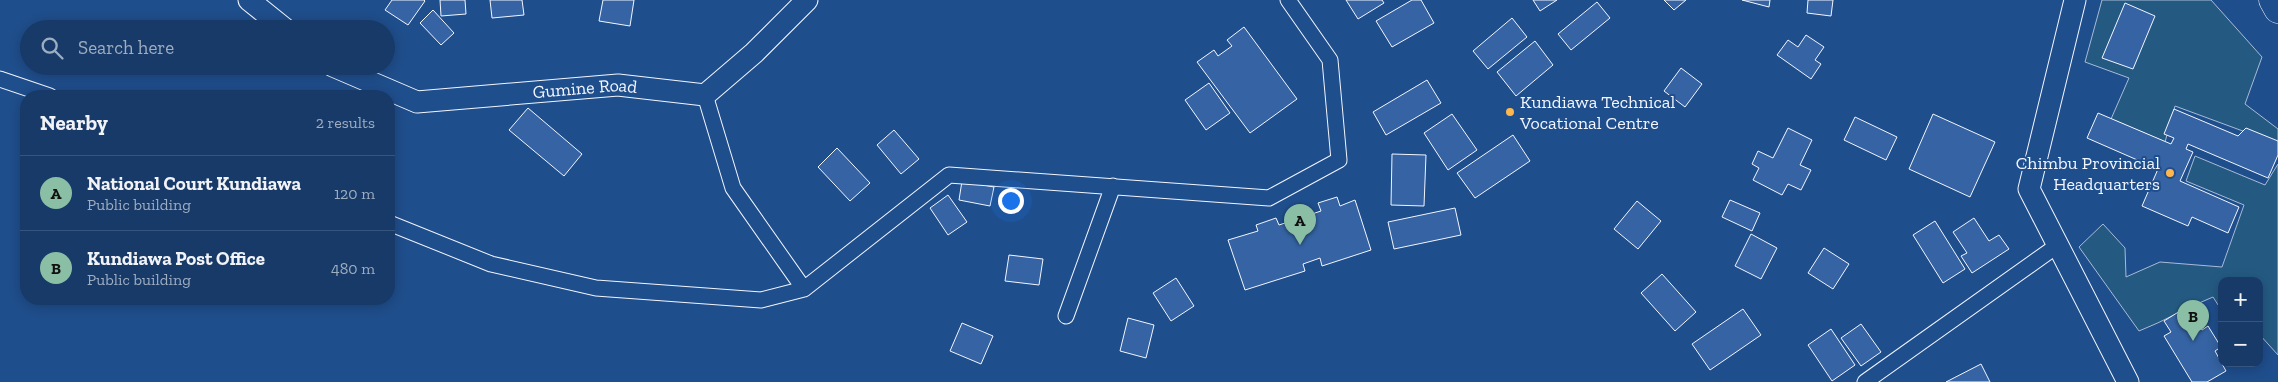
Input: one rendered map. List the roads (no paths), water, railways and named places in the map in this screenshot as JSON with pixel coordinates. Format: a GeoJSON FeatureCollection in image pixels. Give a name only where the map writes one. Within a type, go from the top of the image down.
{"type":"FeatureCollection","features":[{"type":"Feature","properties":{"kind":"highway"},"geometry":{"type":"LineString","coordinates":[[2273,0],[2278,9]]}},
{"type":"Feature","properties":{"kind":"main road"},"geometry":{"type":"LineString","coordinates":[[249,0],[274,20]]}},
{"type":"Feature","properties":{"kind":"main road"},"geometry":{"type":"LineString","coordinates":[[705,94],[754,53],[807,0]]}},
{"type":"Feature","properties":{"kind":"main road"},"geometry":{"type":"LineString","coordinates":[[2075,0],[2029,189],[2128,382]]}},
{"type":"Feature","properties":{"kind":"main road","name":"Gumine Road"},"geometry":{"type":"LineString","coordinates":[[354,75],[389,90]]}},
{"type":"Feature","properties":{"kind":"main road","name":"Gumine Road"},"geometry":{"type":"LineString","coordinates":[[395,93],[417,102],[618,85],[705,94]]}},
{"type":"Feature","properties":{"kind":"street"},"geometry":{"type":"LineString","coordinates":[[395,225],[491,264],[596,288],[761,300],[804,290],[949,175],[1269,198],[1339,160],[1330,60],[1288,0]]}},
{"type":"Feature","properties":{"kind":"street"},"geometry":{"type":"LineString","coordinates":[[0,79],[32,90]]}},
{"type":"Feature","properties":{"kind":"street"},"geometry":{"type":"LineString","coordinates":[[705,94],[733,188],[804,290]]}},
{"type":"Feature","properties":{"kind":"street"},"geometry":{"type":"LineString","coordinates":[[1066,316],[1113,186]]}},
{"type":"Feature","properties":{"kind":"street"},"geometry":{"type":"LineString","coordinates":[[1865,382],[2058,244]]}},
{"type":"Feature","properties":{"kind":"place","name":"Kundiawa Technical Vocational Centre"},"geometry":{"type":"Point","coordinates":[1510,112]}},
{"type":"Feature","properties":{"kind":"place","name":"Chimbu Provincial Headquarters"},"geometry":{"type":"Point","coordinates":[2170,173]}},
{"type":"Feature","properties":{"kind":"place","name":"National Court Kundiawa"},"geometry":{"type":"Point","coordinates":[1300,245]}},
{"type":"Feature","properties":{"kind":"place","name":"Kundiawa Post Office"},"geometry":{"type":"Point","coordinates":[2193,341]}}]}
